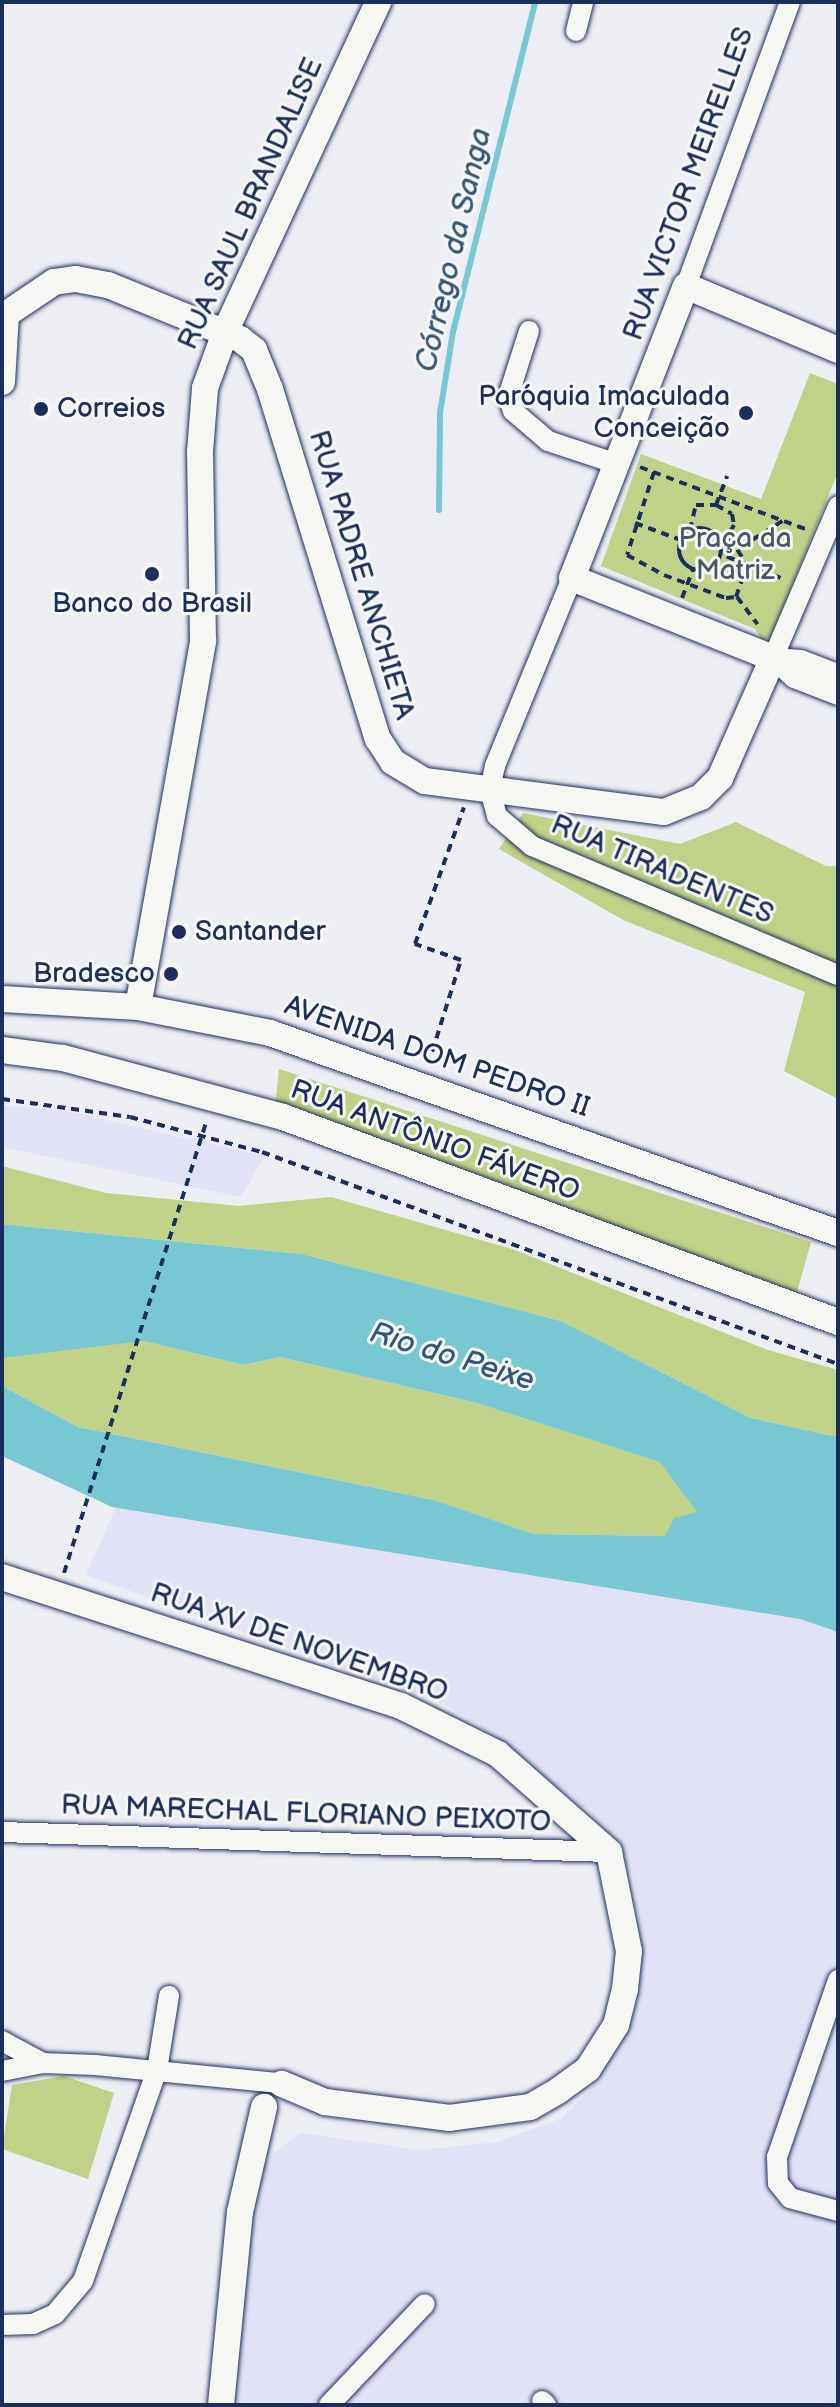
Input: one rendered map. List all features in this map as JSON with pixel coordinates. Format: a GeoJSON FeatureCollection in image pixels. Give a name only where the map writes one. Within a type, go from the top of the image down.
{"type":"FeatureCollection","features":[{"type":"Feature","properties":{"kind":"main road","name":"RUA SAUL BRANDALISE"},"geometry":{"type":"LineString","coordinates":[[138,1007],[203,641],[200,452],[205,388],[226,330],[378,2]]}},
{"type":"Feature","properties":{"kind":"main road","name":"RUA PADRE ANCHIETA"},"geometry":{"type":"LineString","coordinates":[[4,316],[54,282],[76,279],[108,285],[226,330],[254,350],[270,389],[378,739],[393,762],[425,781],[664,812],[701,797],[720,778],[737,747],[773,658]]}},
{"type":"Feature","properties":{"kind":"main road"},"geometry":{"type":"LineString","coordinates":[[686,286],[838,350]]}},
{"type":"Feature","properties":{"kind":"main road","name":"RUA VICTOR MEIRELLES"},"geometry":{"type":"LineString","coordinates":[[572,578],[686,286]]}},
{"type":"Feature","properties":{"kind":"main road"},"geometry":{"type":"LineString","coordinates":[[2,382],[4,316]]}},
{"type":"Feature","properties":{"kind":"main road"},"geometry":{"type":"LineString","coordinates":[[572,578],[773,658]]}},
{"type":"Feature","properties":{"kind":"main road","name":"AVENIDA DOM PEDRO II"},"geometry":{"type":"LineString","coordinates":[[5,1002],[138,1007],[270,1033],[423,1082],[838,1233]]}},
{"type":"Feature","properties":{"kind":"main road","name":"RUA ANTÔNIO FÁVERO"},"geometry":{"type":"LineString","coordinates":[[2,1049],[214,1097],[370,1148],[838,1322]]}},
{"type":"Feature","properties":{"kind":"main road","name":"RUA XV DE NOVEMBRO"},"geometry":{"type":"LineString","coordinates":[[2,1577],[401,1706],[498,1754],[609,1852]]}},
{"type":"Feature","properties":{"kind":"main road"},"geometry":{"type":"LineString","coordinates":[[221,2405],[240,2212],[257,2142],[274,2100],[325,2102],[450,2118],[530,2107],[588,2069],[616,2025],[629,1951],[609,1852]]}},
{"type":"Feature","properties":{"kind":"street"},"geometry":{"type":"LineString","coordinates":[[576,31],[583,2]]}},
{"type":"Feature","properties":{"kind":"street","name":"RUA VICTOR MEIRELLES"},"geometry":{"type":"LineString","coordinates":[[686,286],[790,2]]}},
{"type":"Feature","properties":{"kind":"street"},"geometry":{"type":"LineString","coordinates":[[529,331],[508,397],[513,411],[548,441],[617,464]]}},
{"type":"Feature","properties":{"kind":"street"},"geometry":{"type":"LineString","coordinates":[[773,658],[838,506]]}},
{"type":"Feature","properties":{"kind":"street","name":"RUA VICTOR MEIRELLES"},"geometry":{"type":"LineString","coordinates":[[480,788],[495,766],[572,578]]}},
{"type":"Feature","properties":{"kind":"street"},"geometry":{"type":"LineString","coordinates":[[773,658],[801,660],[838,674]]}},
{"type":"Feature","properties":{"kind":"street"},"geometry":{"type":"LineString","coordinates":[[773,658],[794,678],[838,695]]}},
{"type":"Feature","properties":{"kind":"street","name":"RUA TIRADENTES"},"geometry":{"type":"LineString","coordinates":[[480,788],[497,816],[532,846],[838,975]]}},
{"type":"Feature","properties":{"kind":"street","name":"RUA MARECHAL FLORIANO PEIXOTO"},"geometry":{"type":"LineString","coordinates":[[2,1832],[609,1852]]}},
{"type":"Feature","properties":{"kind":"street"},"geometry":{"type":"LineString","coordinates":[[838,1980],[777,2157],[778,2183],[790,2198],[838,2211]]}},
{"type":"Feature","properties":{"kind":"street"},"geometry":{"type":"LineString","coordinates":[[2,2325],[33,2324],[55,2314],[83,2281],[157,2070],[169,1996]]}},
{"type":"Feature","properties":{"kind":"street"},"geometry":{"type":"LineString","coordinates":[[2,2041],[43,2063]]}},
{"type":"Feature","properties":{"kind":"street"},"geometry":{"type":"LineString","coordinates":[[2,2071],[43,2063],[157,2070],[229,2078],[274,2100]]}},
{"type":"Feature","properties":{"kind":"street"},"geometry":{"type":"LineString","coordinates":[[329,2405],[425,2304]]}},
{"type":"Feature","properties":{"kind":"path"},"geometry":{"type":"LineString","coordinates":[[617,464],[654,472],[825,537]]}},
{"type":"Feature","properties":{"kind":"path"},"geometry":{"type":"LineString","coordinates":[[654,472],[627,555],[687,583],[736,597],[757,624]]}},
{"type":"Feature","properties":{"kind":"path"},"geometry":{"type":"LineString","coordinates":[[716,505],[727,476]]}},
{"type":"Feature","properties":{"kind":"path"},"geometry":{"type":"LineString","coordinates":[[690,530],[710,530],[721,547],[721,554],[713,565],[693,568],[682,560],[681,540],[690,530],[696,505],[716,505],[732,514],[730,538],[747,565]]}},
{"type":"Feature","properties":{"kind":"path"},"geometry":{"type":"LineString","coordinates":[[721,547],[734,547],[783,521]]}},
{"type":"Feature","properties":{"kind":"path"},"geometry":{"type":"LineString","coordinates":[[635,523],[681,540]]}},
{"type":"Feature","properties":{"kind":"path"},"geometry":{"type":"LineString","coordinates":[[721,547],[730,538]]}},
{"type":"Feature","properties":{"kind":"path"},"geometry":{"type":"LineString","coordinates":[[721,554],[781,578]]}},
{"type":"Feature","properties":{"kind":"path"},"geometry":{"type":"LineString","coordinates":[[736,597],[747,565]]}},
{"type":"Feature","properties":{"kind":"path"},"geometry":{"type":"LineString","coordinates":[[683,595],[693,568]]}},
{"type":"Feature","properties":{"kind":"path"},"geometry":{"type":"LineString","coordinates":[[423,1082],[461,960],[415,944],[480,788]]}},
{"type":"Feature","properties":{"kind":"path"},"geometry":{"type":"LineString","coordinates":[[57,1595],[214,1097]]}},
{"type":"Feature","properties":{"kind":"path"},"geometry":{"type":"LineString","coordinates":[[2,1099],[130,1117],[203,1135],[350,1183],[838,1364]]}},
{"type":"Feature","properties":{"kind":"shaded area"},"geometry":{"type":"Polygon","coordinates":[[[2,1106],[61,1110],[265,1156],[241,1197],[2,1147],[2,1106]]]}},
{"type":"Feature","properties":{"kind":"shaded area"},"geometry":{"type":"Polygon","coordinates":[[[121,1496],[838,1601],[838,2405],[229,2405],[248,2266],[249,2220],[259,2174],[270,2156],[300,2133],[421,2150],[497,2142],[560,2119],[590,2090],[634,2017],[641,1942],[637,1908],[633,1875],[591,1813],[495,1736],[445,1705],[86,1575],[121,1496]]]}},
{"type":"Feature","properties":{"kind":"green space","name":"Praça da Matriz"},"geometry":{"type":"Polygon","coordinates":[[[810,373],[838,384],[838,472],[771,637],[762,640],[755,629],[601,566],[641,454],[761,499],[810,373]]]}},
{"type":"Feature","properties":{"kind":"green space"},"geometry":{"type":"Polygon","coordinates":[[[523,813],[680,844],[736,822],[826,866],[838,866],[838,1099],[784,1071],[805,992],[625,921],[499,849],[523,813]]]}},
{"type":"Feature","properties":{"kind":"green space"},"geometry":{"type":"Polygon","coordinates":[[[279,1069],[811,1242],[797,1292],[275,1108],[279,1069]]]}},
{"type":"Feature","properties":{"kind":"green space"},"geometry":{"type":"Polygon","coordinates":[[[2,1166],[106,1193],[239,1206],[331,1197],[512,1249],[768,1350],[838,1370],[838,1437],[751,1418],[561,1321],[302,1254],[2,1224],[2,1166]]]}},
{"type":"Feature","properties":{"kind":"green space"},"geometry":{"type":"Polygon","coordinates":[[[143,1341],[244,1365],[280,1357],[477,1403],[661,1462],[697,1512],[666,1536],[534,1534],[434,1500],[78,1427],[2,1386],[4,1354],[143,1341]]]}},
{"type":"Feature","properties":{"kind":"green space"},"geometry":{"type":"Polygon","coordinates":[[[64,2076],[114,2093],[88,2179],[2,2149],[12,2085],[64,2076]]]}},
{"type":"Feature","properties":{"kind":"water","name":"Rio do Peixe"},"geometry":{"type":"Polygon","coordinates":[[[2,1224],[302,1254],[561,1321],[751,1418],[838,1437],[838,1632],[800,1619],[112,1507],[2,1456],[2,1386],[78,1427],[434,1500],[534,1534],[665,1536],[674,1518],[697,1512],[660,1462],[477,1403],[280,1357],[244,1365],[143,1341],[2,1358],[2,1224]]]}},
{"type":"Feature","properties":{"kind":"waterway","name":"Córrego da Sanga"},"geometry":{"type":"LineString","coordinates":[[439,510],[440,413],[453,332],[535,2]]}},
{"type":"Feature","properties":{"kind":"place","name":"Correios"},"geometry":{"type":"Point","coordinates":[41,409]}},
{"type":"Feature","properties":{"kind":"place","name":"Paróquia Imaculada Conceição"},"geometry":{"type":"Point","coordinates":[746,413]}},
{"type":"Feature","properties":{"kind":"place","name":"Banco do Brasil"},"geometry":{"type":"Point","coordinates":[152,574]}},
{"type":"Feature","properties":{"kind":"place","name":"Santander"},"geometry":{"type":"Point","coordinates":[179,932]}},
{"type":"Feature","properties":{"kind":"place","name":"Bradesco"},"geometry":{"type":"Point","coordinates":[171,974]}}]}
